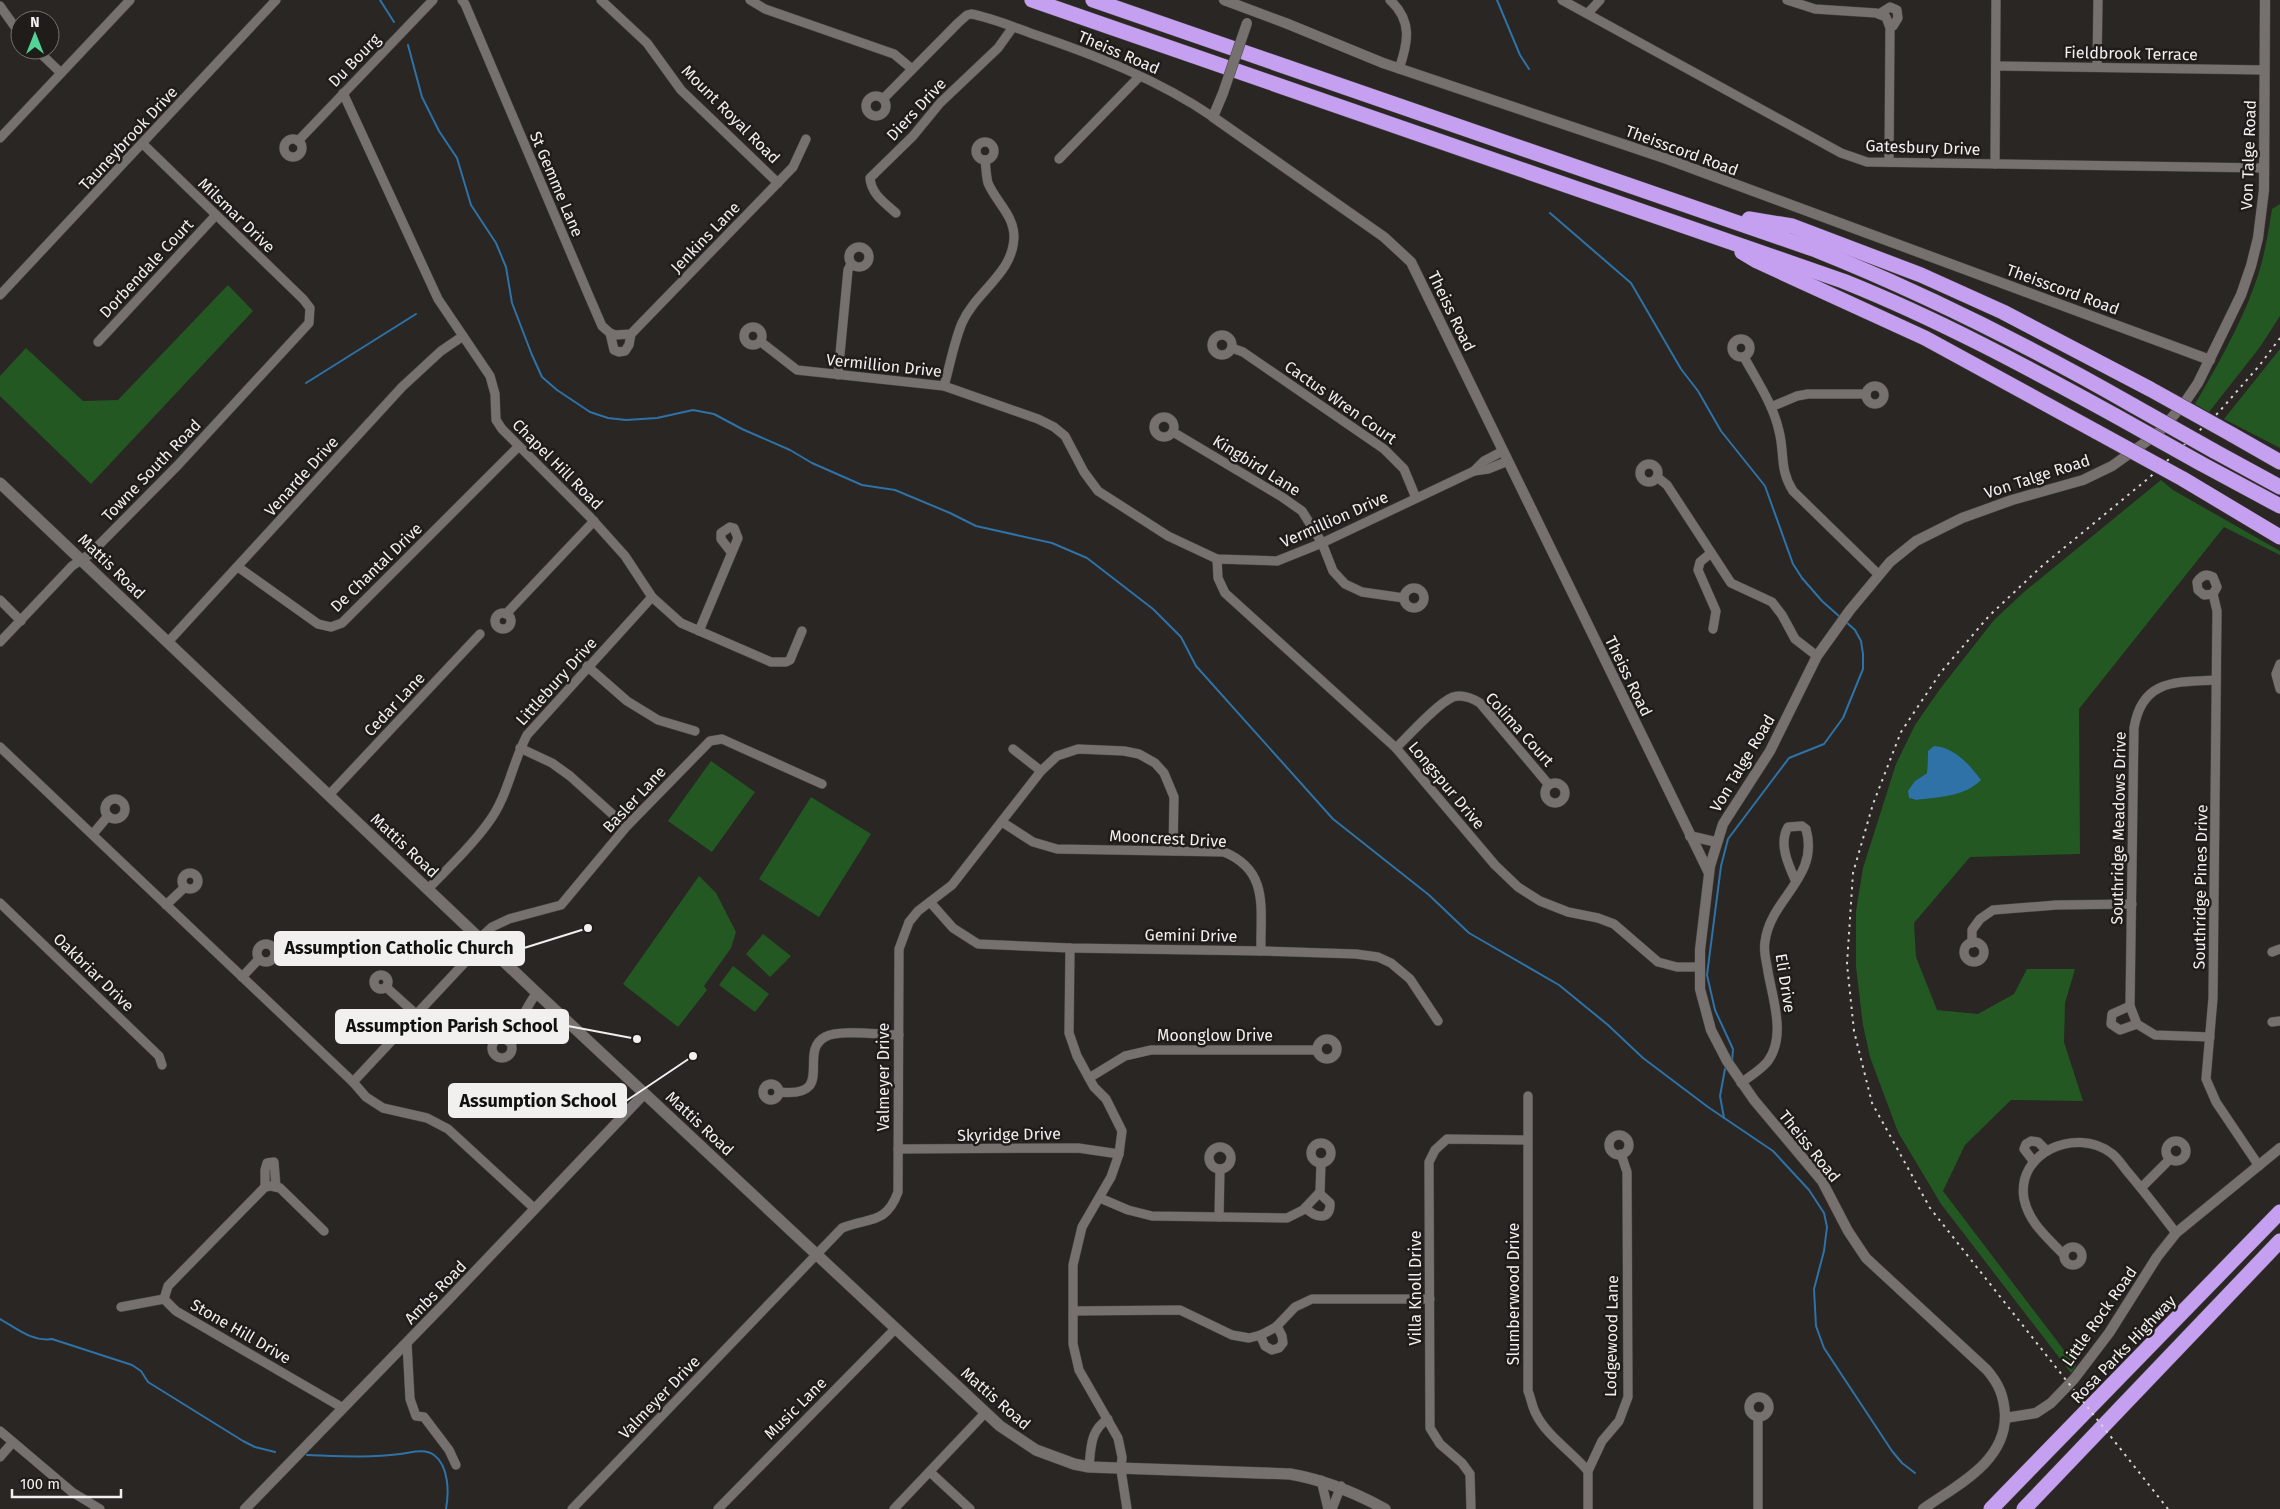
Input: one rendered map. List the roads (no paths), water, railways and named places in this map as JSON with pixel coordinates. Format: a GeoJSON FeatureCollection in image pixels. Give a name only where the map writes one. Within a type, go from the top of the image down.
{"type":"FeatureCollection","features":[{"type":"Feature","properties":{"kind":"highway"},"geometry":{"type":"LineString","coordinates":[[1032,0],[1828,275],[1917,312],[1996,350],[2280,506]]}},
{"type":"Feature","properties":{"kind":"highway"},"geometry":{"type":"LineString","coordinates":[[1093,0],[1816,250],[1926,297],[2033,350],[2280,487]]}},
{"type":"Feature","properties":{"kind":"highway"},"geometry":{"type":"LineString","coordinates":[[1704,211],[1792,226],[1884,260],[2003,312],[2150,389],[2280,462]]}},
{"type":"Feature","properties":{"kind":"highway"},"geometry":{"type":"LineString","coordinates":[[1717,236],[1757,261],[1926,338],[2183,479],[2278,535]]}},
{"type":"Feature","properties":{"kind":"highway","name":"Rosa Parks Highway"},"geometry":{"type":"LineString","coordinates":[[1991,1509],[2280,1212]]}},
{"type":"Feature","properties":{"kind":"highway"},"geometry":{"type":"LineString","coordinates":[[2024,1509],[2280,1241]]}},
{"type":"Feature","properties":{"kind":"highway"},"geometry":{"type":"LineString","coordinates":[[2225,1298],[2280,1256]]}},
{"type":"Feature","properties":{"kind":"main road","name":"Mattis Road"},"geometry":{"type":"LineString","coordinates":[[0,483],[644,1094],[984,1413],[1023,1443],[1060,1460],[1089,1467],[1120,1470],[1290,1474],[1341,1486],[1385,1509]]}},
{"type":"Feature","properties":{"kind":"street"},"geometry":{"type":"LineString","coordinates":[[0,138],[130,0]]}},
{"type":"Feature","properties":{"kind":"street","name":"Tauneybrook Drive"},"geometry":{"type":"LineString","coordinates":[[0,295],[276,0]]}},
{"type":"Feature","properties":{"kind":"street","name":"Du Bourg"},"geometry":{"type":"LineString","coordinates":[[298,141],[432,0]]}},
{"type":"Feature","properties":{"kind":"street","name":"St Gemme Lane"},"geometry":{"type":"LineString","coordinates":[[462,0],[495,71],[595,311],[602,326],[610,333],[612,346],[619,352],[625,351],[629,345],[631,334]]}},
{"type":"Feature","properties":{"kind":"street","name":"Mount Royal Road"},"geometry":{"type":"LineString","coordinates":[[601,0],[647,43],[682,90],[778,183]]}},
{"type":"Feature","properties":{"kind":"street"},"geometry":{"type":"LineString","coordinates":[[750,0],[765,9],[894,54],[912,69],[884,99]]}},
{"type":"Feature","properties":{"kind":"street"},"geometry":{"type":"LineString","coordinates":[[1213,117],[1251,9],[1224,0]]}},
{"type":"Feature","properties":{"kind":"street"},"geometry":{"type":"LineString","coordinates":[[1390,0],[1404,21],[1407,36],[1407,46],[1398,69]]}},
{"type":"Feature","properties":{"kind":"street","name":"Gatesbury Drive"},"geometry":{"type":"LineString","coordinates":[[1562,0],[1841,154],[1867,162],[2264,168]]}},
{"type":"Feature","properties":{"kind":"street"},"geometry":{"type":"LineString","coordinates":[[1588,13],[1600,0]]}},
{"type":"Feature","properties":{"kind":"street"},"geometry":{"type":"LineString","coordinates":[[1787,0],[1815,9],[1878,14],[1886,17],[1890,27],[1889,162]]}},
{"type":"Feature","properties":{"kind":"street"},"geometry":{"type":"LineString","coordinates":[[1995,164],[1996,0]]}},
{"type":"Feature","properties":{"kind":"street"},"geometry":{"type":"LineString","coordinates":[[2097,67],[2098,0]]}},
{"type":"Feature","properties":{"kind":"street","name":"Von Talge Road"},"geometry":{"type":"LineString","coordinates":[[1716,842],[1723,824],[1770,751],[1817,656],[1838,625],[1878,574],[1908,547],[1943,526],[1989,507],[2083,480],[2123,460],[2147,442],[2174,415],[2198,383],[2241,295],[2251,266],[2260,224],[2264,168],[2265,0]]}},
{"type":"Feature","properties":{"kind":"street"},"geometry":{"type":"LineString","coordinates":[[0,6],[10,20]]}},
{"type":"Feature","properties":{"kind":"street","name":"Theisscord Road"},"geometry":{"type":"LineString","coordinates":[[1251,9],[1398,69],[1667,160],[2210,360]]}},
{"type":"Feature","properties":{"kind":"street","name":"Theiss Road"},"geometry":{"type":"LineString","coordinates":[[912,69],[967,15],[977,15],[1013,26],[1061,44],[1139,77],[1189,101],[1384,238],[1406,257],[1421,280],[1709,873]]}},
{"type":"Feature","properties":{"kind":"street","name":"Diers Drive"},"geometry":{"type":"LineString","coordinates":[[896,214],[875,194],[871,188],[870,178],[913,136],[940,103],[998,48],[1013,26]]}},
{"type":"Feature","properties":{"kind":"street"},"geometry":{"type":"LineString","coordinates":[[47,60],[61,73]]}},
{"type":"Feature","properties":{"kind":"street","name":"Fieldbrook Terrace"},"geometry":{"type":"LineString","coordinates":[[1996,66],[2265,70]]}},
{"type":"Feature","properties":{"kind":"street"},"geometry":{"type":"LineString","coordinates":[[1059,159],[1139,77]]}},
{"type":"Feature","properties":{"kind":"street","name":"Chapel Hill Road"},"geometry":{"type":"LineString","coordinates":[[343,93],[438,299],[490,376],[495,394],[496,420],[509,439],[594,521],[625,556],[652,597],[680,623],[771,662],[786,662],[792,656],[802,631]]}},
{"type":"Feature","properties":{"kind":"street","name":"Jenkins Lane"},"geometry":{"type":"LineString","coordinates":[[631,334],[793,167],[806,139]]}},
{"type":"Feature","properties":{"kind":"street","name":"Milsmar Drive"},"geometry":{"type":"LineString","coordinates":[[143,144],[310,308]]}},
{"type":"Feature","properties":{"kind":"street"},"geometry":{"type":"LineString","coordinates":[[944,386],[962,324],[970,308],[1005,268],[1012,255],[1014,236],[1012,222],[988,182],[986,160]]}},
{"type":"Feature","properties":{"kind":"street","name":"Dorbendale Court"},"geometry":{"type":"LineString","coordinates":[[98,342],[216,215]]}},
{"type":"Feature","properties":{"kind":"street"},"geometry":{"type":"LineString","coordinates":[[838,375],[848,270],[851,264]]}},
{"type":"Feature","properties":{"kind":"street","name":"Towne South Road"},"geometry":{"type":"LineString","coordinates":[[0,642],[72,566],[90,554],[178,465],[286,350],[309,323],[310,308]]}},
{"type":"Feature","properties":{"kind":"street"},"geometry":{"type":"LineString","coordinates":[[610,333],[615,336],[631,334]]}},
{"type":"Feature","properties":{"kind":"street","name":"Venarde Drive"},"geometry":{"type":"LineString","coordinates":[[168,642],[402,387],[441,351],[463,336]]}},
{"type":"Feature","properties":{"kind":"street","name":"Vermillion Drive"},"geometry":{"type":"LineString","coordinates":[[761,342],[798,370],[944,386],[1038,419],[1054,427],[1065,436],[1084,472],[1098,491],[1168,536],[1217,559],[1278,561],[1322,543],[1474,471],[1488,470],[1505,456]]}},
{"type":"Feature","properties":{"kind":"street","name":"Cactus Wren Court"},"geometry":{"type":"LineString","coordinates":[[1232,348],[1243,352],[1384,449],[1404,469],[1416,498]]}},
{"type":"Feature","properties":{"kind":"street"},"geometry":{"type":"LineString","coordinates":[[1744,356],[1771,406],[1779,432],[1781,460],[1786,480],[1794,491],[1878,574]]}},
{"type":"Feature","properties":{"kind":"street"},"geometry":{"type":"LineString","coordinates":[[1771,406],[1808,394],[1866,394]]}},
{"type":"Feature","properties":{"kind":"street","name":"Kingbird Lane"},"geometry":{"type":"LineString","coordinates":[[1173,432],[1302,511],[1322,543],[1333,571],[1345,584],[1362,592],[1404,598]]}},
{"type":"Feature","properties":{"kind":"street","name":"De Chantal Drive"},"geometry":{"type":"LineString","coordinates":[[238,567],[318,624],[331,627],[342,622],[518,447]]}},
{"type":"Feature","properties":{"kind":"street"},"geometry":{"type":"LineString","coordinates":[[1657,477],[1667,484],[1731,583],[1772,602],[1782,615],[1795,639],[1817,656]]}},
{"type":"Feature","properties":{"kind":"street"},"geometry":{"type":"LineString","coordinates":[[506,614],[594,521]]}},
{"type":"Feature","properties":{"kind":"street"},"geometry":{"type":"LineString","coordinates":[[699,631],[731,552]]}},
{"type":"Feature","properties":{"kind":"street"},"geometry":{"type":"LineString","coordinates":[[1711,552],[1700,562],[1698,570],[1716,611],[1713,629]]}},
{"type":"Feature","properties":{"kind":"street","name":"Longspur Drive"},"geometry":{"type":"LineString","coordinates":[[1217,559],[1218,578],[1225,593],[1396,748],[1494,865],[1518,887],[1540,901],[1568,912],[1598,918],[1614,924],[1658,962],[1677,967],[1699,967]]}},
{"type":"Feature","properties":{"kind":"street","name":"Southridge Pines Drive"},"geometry":{"type":"LineString","coordinates":[[2213,594],[2217,611],[2215,903],[2210,1038],[2206,1079],[2210,1091],[2259,1166]]}},
{"type":"Feature","properties":{"kind":"street","name":"Littlebury Drive"},"geometry":{"type":"LineString","coordinates":[[428,889],[488,823],[503,796],[520,748],[536,724],[652,597]]}},
{"type":"Feature","properties":{"kind":"street"},"geometry":{"type":"LineString","coordinates":[[0,600],[21,621]]}},
{"type":"Feature","properties":{"kind":"street","name":"Cedar Lane"},"geometry":{"type":"LineString","coordinates":[[329,795],[480,634]]}},
{"type":"Feature","properties":{"kind":"street"},"geometry":{"type":"LineString","coordinates":[[2280,664],[2276,674],[2280,689]]}},
{"type":"Feature","properties":{"kind":"street"},"geometry":{"type":"LineString","coordinates":[[588,666],[627,701],[658,720],[695,731]]}},
{"type":"Feature","properties":{"kind":"street","name":"Southridge Meadows Drive"},"geometry":{"type":"LineString","coordinates":[[2137,1024],[2130,1006],[2134,728],[2136,714],[2151,693],[2168,683],[2216,680]]}},
{"type":"Feature","properties":{"kind":"street","name":"Colima Court"},"geometry":{"type":"LineString","coordinates":[[1396,748],[1442,705],[1455,697],[1465,696],[1480,703],[1549,785]]}},
{"type":"Feature","properties":{"kind":"street","name":"Basler Lane"},"geometry":{"type":"LineString","coordinates":[[482,940],[492,927],[509,919],[561,905],[626,827],[710,741],[722,738],[822,784]]}},
{"type":"Feature","properties":{"kind":"street"},"geometry":{"type":"LineString","coordinates":[[0,747],[353,1082],[366,1097],[383,1108],[427,1118],[448,1129],[534,1209]]}},
{"type":"Feature","properties":{"kind":"street"},"geometry":{"type":"LineString","coordinates":[[520,748],[552,763],[570,776],[620,821]]}},
{"type":"Feature","properties":{"kind":"street"},"geometry":{"type":"LineString","coordinates":[[1013,749],[1041,771]]}},
{"type":"Feature","properties":{"kind":"street","name":"Valmeyer Drive"},"geometry":{"type":"LineString","coordinates":[[572,1509],[842,1228],[883,1216],[893,1207],[898,1192],[899,949],[909,922],[918,911],[952,885],[1041,771],[1057,756],[1078,750],[1124,750],[1139,754],[1154,763],[1164,773],[1174,797],[1173,851]]}},
{"type":"Feature","properties":{"kind":"street"},"geometry":{"type":"LineString","coordinates":[[93,834],[108,816]]}},
{"type":"Feature","properties":{"kind":"street","name":"Mooncrest Drive"},"geometry":{"type":"LineString","coordinates":[[1002,822],[1033,842],[1057,848],[1224,852],[1238,858],[1249,868],[1257,880],[1260,893],[1261,951]]}},
{"type":"Feature","properties":{"kind":"street","name":"Eli Drive"},"geometry":{"type":"LineString","coordinates":[[1741,1083],[1767,1062],[1775,1045],[1777,1021],[1764,943],[1770,920],[1796,882],[1805,867],[1810,847],[1806,829],[1796,826],[1788,827],[1786,831],[1786,857],[1796,882]]}},
{"type":"Feature","properties":{"kind":"street"},"geometry":{"type":"LineString","coordinates":[[1690,836],[1716,842]]}},
{"type":"Feature","properties":{"kind":"street","name":"Theiss Road"},"geometry":{"type":"LineString","coordinates":[[1716,842],[1709,873],[1699,967],[1700,989],[1706,1016],[1729,1064],[1741,1083],[1822,1181],[1848,1230],[1866,1258],[1976,1359],[1995,1379],[2003,1395],[2005,1418]]}},
{"type":"Feature","properties":{"kind":"street"},"geometry":{"type":"LineString","coordinates":[[166,905],[185,887]]}},
{"type":"Feature","properties":{"kind":"street","name":"Oakbriar Drive"},"geometry":{"type":"LineString","coordinates":[[0,902],[159,1056],[162,1065]]}},
{"type":"Feature","properties":{"kind":"street","name":"Gemini Drive"},"geometry":{"type":"LineString","coordinates":[[930,902],[953,928],[978,944],[1070,948],[1356,954],[1378,957],[1391,963],[1410,979],[1438,1021]]}},
{"type":"Feature","properties":{"kind":"street"},"geometry":{"type":"LineString","coordinates":[[1972,943],[1972,930],[1980,920],[1993,910],[2056,904],[2132,904]]}},
{"type":"Feature","properties":{"kind":"street"},"geometry":{"type":"LineString","coordinates":[[353,1082],[417,1015],[482,940]]}},
{"type":"Feature","properties":{"kind":"street"},"geometry":{"type":"LineString","coordinates":[[1070,948],[1069,1032],[1077,1056],[1094,1087],[1106,1099],[1122,1131],[1119,1154],[1111,1177],[1082,1227],[1072,1265],[1073,1344],[1079,1370],[1118,1438],[1122,1456],[1120,1470],[1127,1509]]}},
{"type":"Feature","properties":{"kind":"street"},"geometry":{"type":"LineString","coordinates":[[242,977],[259,959]]}},
{"type":"Feature","properties":{"kind":"street"},"geometry":{"type":"LineString","coordinates":[[386,987],[417,1015]]}},
{"type":"Feature","properties":{"kind":"street"},"geometry":{"type":"LineString","coordinates":[[508,1041],[517,1031],[529,1002],[537,993]]}},
{"type":"Feature","properties":{"kind":"street"},"geometry":{"type":"LineString","coordinates":[[2130,1006],[2112,1014],[2112,1024],[2120,1030],[2137,1024],[2146,1031],[2163,1036],[2210,1038]]}},
{"type":"Feature","properties":{"kind":"street"},"geometry":{"type":"LineString","coordinates":[[780,1092],[797,1094],[805,1090],[814,1080],[816,1047],[824,1038],[835,1034],[898,1035]]}},
{"type":"Feature","properties":{"kind":"street","name":"Moonglow Drive"},"geometry":{"type":"LineString","coordinates":[[1089,1078],[1124,1056],[1151,1050],[1317,1050]]}},
{"type":"Feature","properties":{"kind":"street","name":"Ambs Road"},"geometry":{"type":"LineString","coordinates":[[245,1509],[407,1343],[644,1094]]}},
{"type":"Feature","properties":{"kind":"street","name":"Slumberwood Drive"},"geometry":{"type":"LineString","coordinates":[[1528,1096],[1528,1391],[1536,1414],[1549,1432],[1573,1453],[1588,1471]]}},
{"type":"Feature","properties":{"kind":"street","name":"Villa Knoll Drive"},"geometry":{"type":"LineString","coordinates":[[1471,1509],[1470,1474],[1462,1463],[1440,1444],[1430,1428],[1429,1162],[1435,1150],[1447,1139],[1527,1140]]}},
{"type":"Feature","properties":{"kind":"street"},"geometry":{"type":"LineString","coordinates":[[2034,1162],[2024,1149],[2026,1144],[2031,1141],[2038,1142],[2046,1151]]}},
{"type":"Feature","properties":{"kind":"street"},"geometry":{"type":"LineString","coordinates":[[2064,1254],[2038,1229],[2028,1212],[2024,1200],[2024,1184],[2026,1174],[2034,1162],[2046,1151],[2059,1145],[2074,1142],[2096,1145],[2112,1154],[2142,1188],[2176,1233]]}},
{"type":"Feature","properties":{"kind":"street","name":"Skyridge Drive"},"geometry":{"type":"LineString","coordinates":[[898,1149],[1078,1148],[1119,1154]]}},
{"type":"Feature","properties":{"kind":"street","name":"Little Rock Road"},"geometry":{"type":"LineString","coordinates":[[2005,1418],[2036,1413],[2057,1397],[2109,1333],[2157,1257],[2176,1233],[2280,1148]]}},
{"type":"Feature","properties":{"kind":"street","name":"Lodgewood Lane"},"geometry":{"type":"LineString","coordinates":[[1588,1509],[1588,1471],[1602,1441],[1618,1421],[1628,1397],[1627,1172],[1621,1154]]}},
{"type":"Feature","properties":{"kind":"street"},"geometry":{"type":"LineString","coordinates":[[2142,1188],[2170,1159]]}},
{"type":"Feature","properties":{"kind":"street"},"geometry":{"type":"LineString","coordinates":[[1100,1198],[1128,1210],[1152,1216],[1287,1218],[1306,1208],[1319,1193],[1321,1164]]}},
{"type":"Feature","properties":{"kind":"street"},"geometry":{"type":"LineString","coordinates":[[1220,1169],[1220,1217]]}},
{"type":"Feature","properties":{"kind":"street"},"geometry":{"type":"LineString","coordinates":[[121,1307],[164,1299],[168,1286],[271,1186],[324,1231]]}},
{"type":"Feature","properties":{"kind":"street"},"geometry":{"type":"LineString","coordinates":[[1306,1208],[1312,1214],[1320,1217],[1330,1212],[1330,1203],[1319,1193]]}},
{"type":"Feature","properties":{"kind":"street","name":"Stone Hill Drive"},"geometry":{"type":"LineString","coordinates":[[164,1299],[176,1311],[343,1408]]}},
{"type":"Feature","properties":{"kind":"street"},"geometry":{"type":"LineString","coordinates":[[1074,1311],[1180,1310],[1232,1335],[1249,1338],[1260,1335],[1277,1326],[1294,1307],[1312,1299],[1430,1299]]}},
{"type":"Feature","properties":{"kind":"street"},"geometry":{"type":"LineString","coordinates":[[1260,1335],[1264,1346],[1272,1350],[1279,1348],[1283,1343],[1277,1326]]}},
{"type":"Feature","properties":{"kind":"street","name":"Music Lane"},"geometry":{"type":"LineString","coordinates":[[718,1509],[895,1329]]}},
{"type":"Feature","properties":{"kind":"street"},"geometry":{"type":"LineString","coordinates":[[407,1343],[410,1399],[416,1416],[424,1417],[449,1450],[456,1465]]}},
{"type":"Feature","properties":{"kind":"street"},"geometry":{"type":"LineString","coordinates":[[894,1509],[984,1413]]}},
{"type":"Feature","properties":{"kind":"street"},"geometry":{"type":"LineString","coordinates":[[1758,1417],[1758,1509]]}},
{"type":"Feature","properties":{"kind":"street"},"geometry":{"type":"LineString","coordinates":[[1923,1509],[1990,1458],[2003,1437],[2005,1418]]}},
{"type":"Feature","properties":{"kind":"street"},"geometry":{"type":"LineString","coordinates":[[1089,1467],[1091,1443],[1098,1425],[1108,1419]]}},
{"type":"Feature","properties":{"kind":"street"},"geometry":{"type":"LineString","coordinates":[[0,1431],[72,1492],[100,1509]]}},
{"type":"Feature","properties":{"kind":"street"},"geometry":{"type":"LineString","coordinates":[[0,1457],[12,1443]]}},
{"type":"Feature","properties":{"kind":"street"},"geometry":{"type":"LineString","coordinates":[[930,1472],[970,1509]]}},
{"type":"Feature","properties":{"kind":"street"},"geometry":{"type":"LineString","coordinates":[[1321,1480],[1328,1509]]}},
{"type":"Feature","properties":{"kind":"street"},"geometry":{"type":"LineString","coordinates":[[1332,1509],[1341,1486]]}},
{"type":"Feature","properties":{"kind":"water"},"geometry":{"type":"Polygon","coordinates":[[[1934,746],[1955,753],[1972,768],[1981,780],[1967,790],[1951,795],[1916,800],[1909,798],[1908,791],[1915,781],[1927,773],[1928,751],[1934,746]]]}},
{"type":"Feature","properties":{"kind":"waterway"},"geometry":{"type":"LineString","coordinates":[[380,0],[394,22]]}},
{"type":"Feature","properties":{"kind":"waterway"},"geometry":{"type":"LineString","coordinates":[[1497,0],[1520,55],[1529,69]]}},
{"type":"Feature","properties":{"kind":"waterway"},"geometry":{"type":"LineString","coordinates":[[408,45],[422,97],[439,131],[457,158],[471,205],[496,243],[506,267],[512,303],[542,377],[557,390],[590,412],[608,418],[626,420],[657,418],[693,410],[714,414],[742,429],[790,450],[812,463],[862,485],[895,490],[976,526],[1052,543],[1087,558],[1153,609],[1181,637],[1196,666],[1333,819],[1429,895],[1469,933],[1559,985],[1608,1025],[1643,1058],[1708,1107],[1773,1151],[1809,1190],[1824,1213],[1827,1227],[1824,1251],[1814,1289],[1816,1326],[1824,1348],[1892,1451],[1902,1463],[1915,1473]]}},
{"type":"Feature","properties":{"kind":"waterway"},"geometry":{"type":"LineString","coordinates":[[1550,213],[1631,283],[1681,369],[1698,391],[1721,431],[1765,486],[1793,564],[1802,578],[1822,601],[1840,617]]}},
{"type":"Feature","properties":{"kind":"waterway"},"geometry":{"type":"LineString","coordinates":[[306,383],[416,314]]}},
{"type":"Feature","properties":{"kind":"waterway"},"geometry":{"type":"LineString","coordinates":[[1732,1062],[1733,1049],[1715,1010],[1707,975],[1721,866],[1728,839],[1789,758],[1824,744],[1843,718],[1863,669],[1861,641],[1855,630],[1846,622]]}},
{"type":"Feature","properties":{"kind":"waterway"},"geometry":{"type":"LineString","coordinates":[[1724,1118],[1720,1096],[1727,1067]]}},
{"type":"Feature","properties":{"kind":"waterway"},"geometry":{"type":"LineString","coordinates":[[0,1319],[31,1336],[52,1339],[132,1365],[141,1371],[148,1382],[243,1441],[255,1447],[275,1452]]}},
{"type":"Feature","properties":{"kind":"waterway"},"geometry":{"type":"LineString","coordinates":[[307,1455],[365,1456],[417,1452],[430,1453],[443,1466],[447,1480],[448,1495],[446,1509]]}},
{"type":"Feature","properties":{"kind":"railway"},"geometry":{"type":"LineString","coordinates":[[2168,1509],[1930,1208],[1872,1103],[1854,1031],[1847,964],[1853,873],[1873,804],[1901,732],[1941,672],[1989,616],[2042,566],[2150,477],[2218,413],[2259,366],[2280,338]]}},
{"type":"Feature","properties":{"kind":"place","name":"Assumption Catholic Church"},"geometry":{"type":"Point","coordinates":[588,928]}},
{"type":"Feature","properties":{"kind":"place","name":"Assumption Parish School"},"geometry":{"type":"Point","coordinates":[637,1039]}},
{"type":"Feature","properties":{"kind":"place","name":"Assumption School"},"geometry":{"type":"Point","coordinates":[693,1056]}}]}
